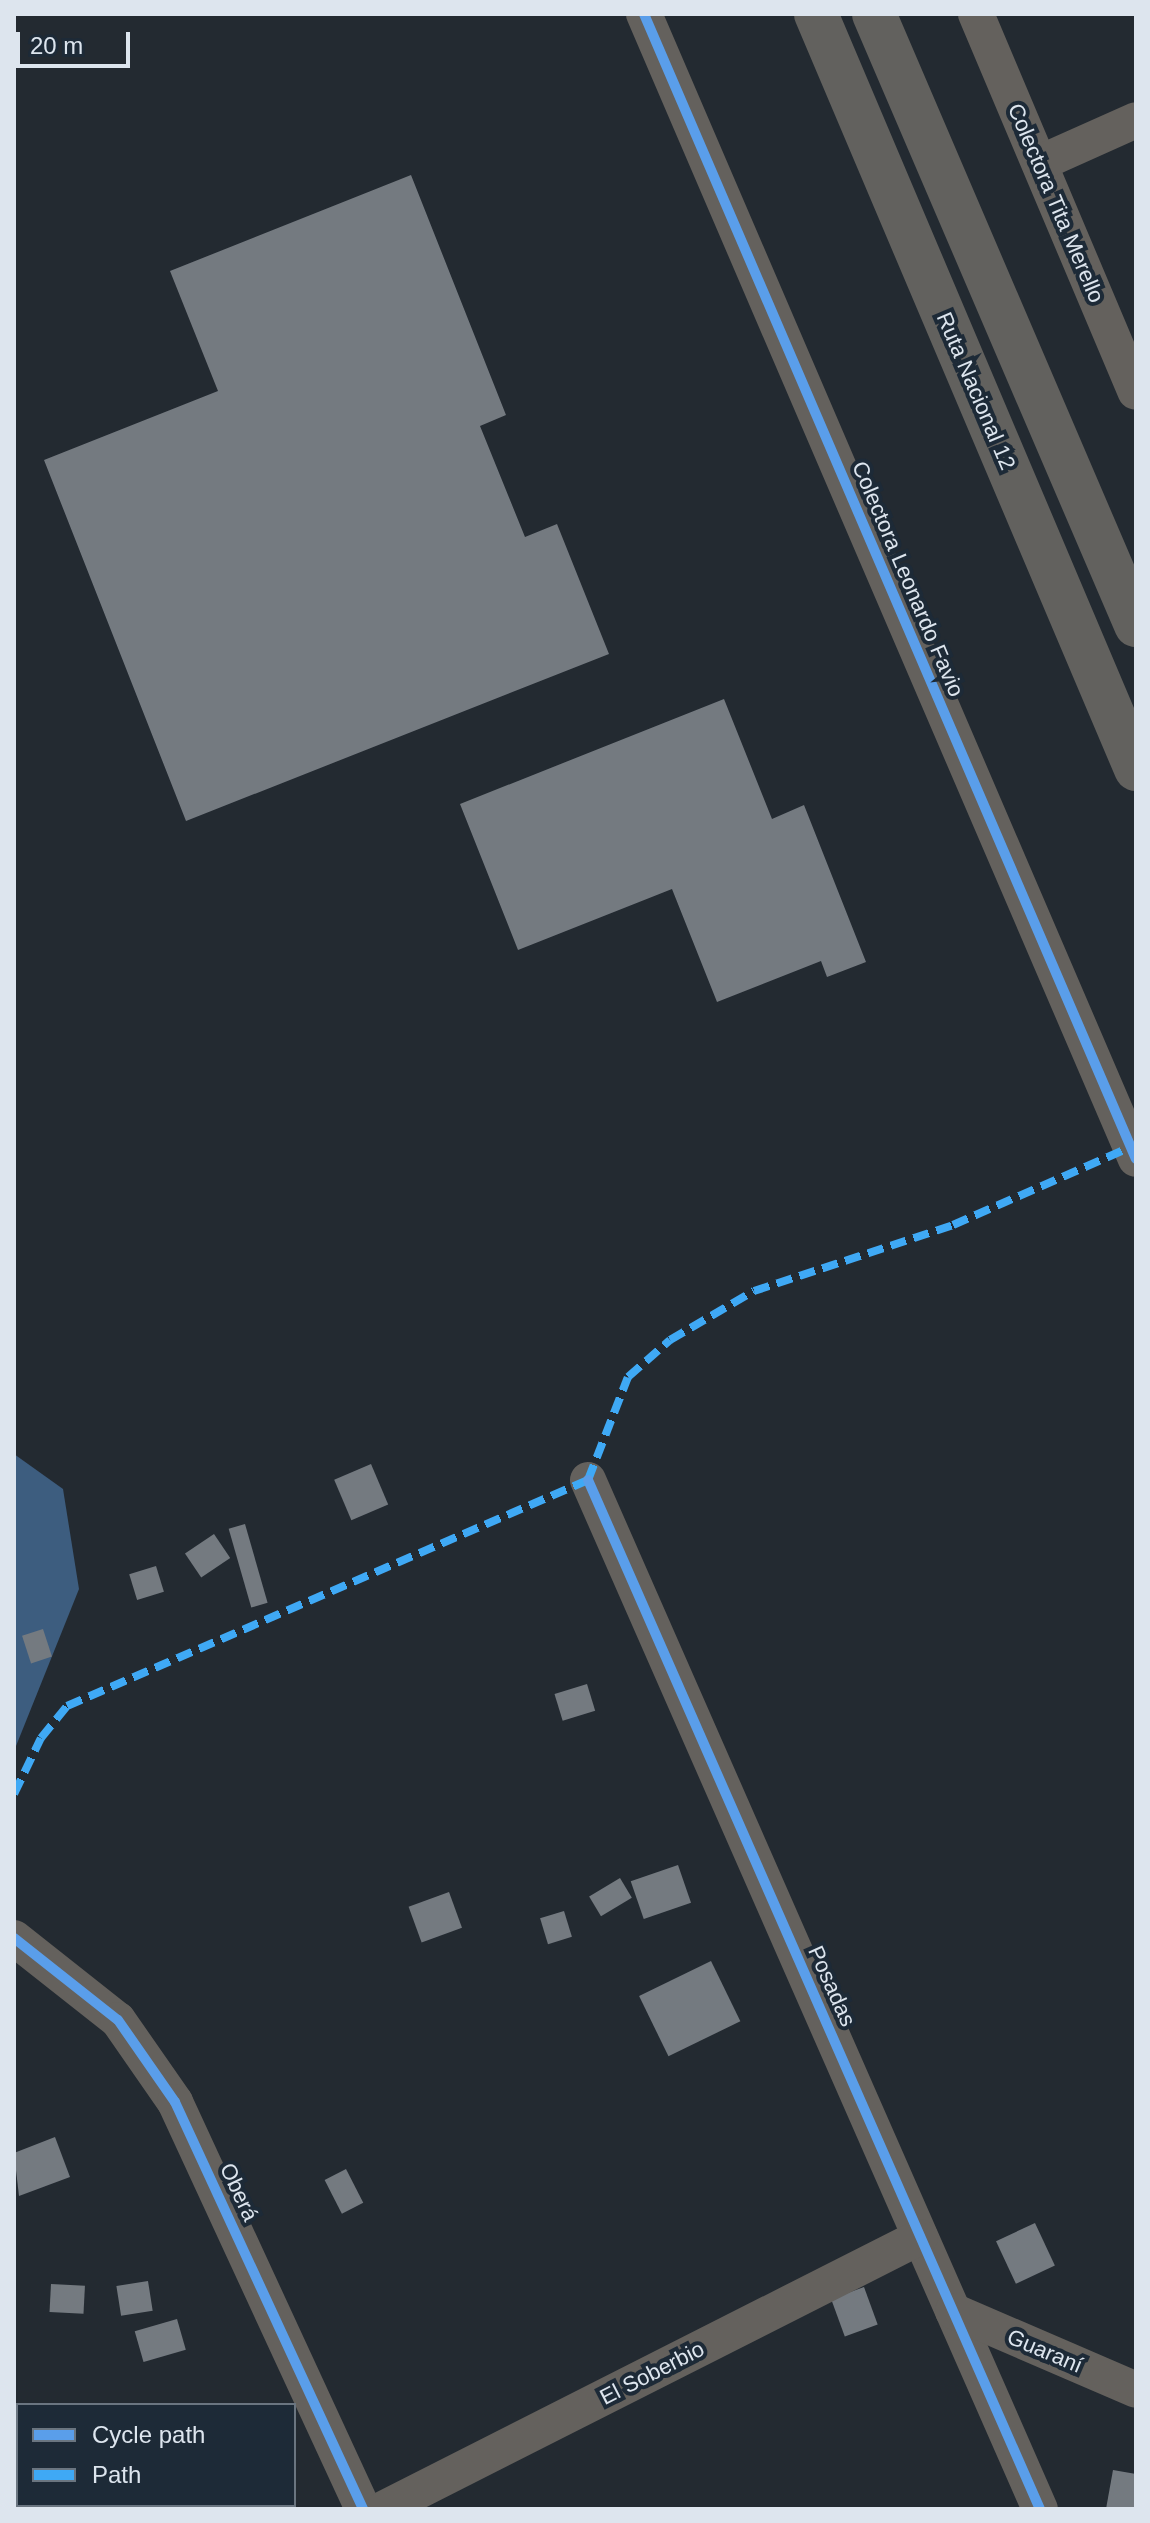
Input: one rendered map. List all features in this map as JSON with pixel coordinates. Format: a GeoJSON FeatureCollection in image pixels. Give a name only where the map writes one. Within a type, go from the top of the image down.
{"type":"FeatureCollection","features":[{"type":"Feature","properties":{"kind":"highway","name":"Ruta Nacional 12"},"geometry":{"type":"LineString","coordinates":[[816,14],[1136,769]]}},
{"type":"Feature","properties":{"kind":"highway"},"geometry":{"type":"LineString","coordinates":[[874,14],[1136,625]]}},
{"type":"Feature","properties":{"kind":"street","name":"Colectora Leonardo Favio"},"geometry":{"type":"LineString","coordinates":[[644,14],[1136,1159]]}},
{"type":"Feature","properties":{"kind":"street","name":"Colectora Tita Merello"},"geometry":{"type":"LineString","coordinates":[[976,14],[1136,392]]}},
{"type":"Feature","properties":{"kind":"street"},"geometry":{"type":"LineString","coordinates":[[1040,163],[1136,120]]}},
{"type":"Feature","properties":{"kind":"street","name":"Posadas"},"geometry":{"type":"LineString","coordinates":[[588,1480],[1040,2509]]}},
{"type":"Feature","properties":{"kind":"street","name":"Oberá"},"geometry":{"type":"LineString","coordinates":[[14,1938],[118,2020],[175,2102],[363,2509]]}},
{"type":"Feature","properties":{"kind":"street","name":"El Soberbio"},"geometry":{"type":"LineString","coordinates":[[383,2509],[920,2237]]}},
{"type":"Feature","properties":{"kind":"street","name":"Guaraní"},"geometry":{"type":"LineString","coordinates":[[953,2311],[1136,2390]]}},
{"type":"Feature","properties":{"kind":"shaded area"},"geometry":{"type":"Polygon","coordinates":[[[14,1454],[63,1489],[79,1589],[14,1751],[14,1454]]]}},
{"type":"Feature","properties":{"kind":"building"},"geometry":{"type":"Polygon","coordinates":[[[411,175],[506,415],[480,426],[525,537],[557,524],[609,654],[186,821],[44,460],[218,391],[170,271],[411,175]]]}},
{"type":"Feature","properties":{"kind":"building"},"geometry":{"type":"Polygon","coordinates":[[[724,699],[772,819],[804,805],[866,962],[827,977],[821,961],[717,1002],[672,889],[518,950],[460,804],[724,699]]]}},
{"type":"Feature","properties":{"kind":"building"},"geometry":{"type":"Polygon","coordinates":[[[371,1464],[388,1505],[351,1520],[334,1480],[371,1464]]]}},
{"type":"Feature","properties":{"kind":"building"},"geometry":{"type":"Polygon","coordinates":[[[245,1524],[268,1603],[251,1608],[229,1529],[245,1524]]]}},
{"type":"Feature","properties":{"kind":"building"},"geometry":{"type":"Polygon","coordinates":[[[214,1534],[230,1558],[201,1578],[185,1554],[214,1534]]]}},
{"type":"Feature","properties":{"kind":"building"},"geometry":{"type":"Polygon","coordinates":[[[156,1566],[164,1592],[137,1600],[129,1574],[156,1566]]]}},
{"type":"Feature","properties":{"kind":"building"},"geometry":{"type":"Polygon","coordinates":[[[43,1629],[52,1657],[31,1663],[22,1636],[43,1629]]]}},
{"type":"Feature","properties":{"kind":"building"},"geometry":{"type":"Polygon","coordinates":[[[587,1684],[595,1711],[563,1721],[554,1694],[587,1684]]]}},
{"type":"Feature","properties":{"kind":"building"},"geometry":{"type":"Polygon","coordinates":[[[678,1865],[691,1903],[644,1919],[631,1881],[678,1865]]]}},
{"type":"Feature","properties":{"kind":"building"},"geometry":{"type":"Polygon","coordinates":[[[620,1878],[632,1898],[601,1916],[589,1897],[620,1878]]]}},
{"type":"Feature","properties":{"kind":"building"},"geometry":{"type":"Polygon","coordinates":[[[449,1892],[462,1928],[422,1942],[409,1907],[449,1892]]]}},
{"type":"Feature","properties":{"kind":"building"},"geometry":{"type":"Polygon","coordinates":[[[564,1911],[572,1937],[548,1944],[540,1918],[564,1911]]]}},
{"type":"Feature","properties":{"kind":"building"},"geometry":{"type":"Polygon","coordinates":[[[711,1961],[740,2021],[668,2056],[639,1996],[711,1961]]]}},
{"type":"Feature","properties":{"kind":"building"},"geometry":{"type":"Polygon","coordinates":[[[55,2137],[70,2177],[19,2196],[14,2153],[55,2137]]]}},
{"type":"Feature","properties":{"kind":"building"},"geometry":{"type":"Polygon","coordinates":[[[346,2169],[363,2203],[342,2214],[325,2180],[346,2169]]]}},
{"type":"Feature","properties":{"kind":"building"},"geometry":{"type":"Polygon","coordinates":[[[1035,2223],[1055,2266],[1016,2284],[996,2241],[1035,2223]]]}},
{"type":"Feature","properties":{"kind":"building"},"geometry":{"type":"Polygon","coordinates":[[[148,2281],[153,2311],[121,2316],[116,2286],[148,2281]]]}},
{"type":"Feature","properties":{"kind":"building"},"geometry":{"type":"Polygon","coordinates":[[[51,2284],[85,2286],[83,2314],[50,2312],[51,2284]]]}},
{"type":"Feature","properties":{"kind":"building"},"geometry":{"type":"Polygon","coordinates":[[[864,2287],[878,2325],[845,2337],[831,2299],[864,2287]]]}},
{"type":"Feature","properties":{"kind":"building"},"geometry":{"type":"Polygon","coordinates":[[[177,2319],[186,2350],[144,2362],[135,2331],[177,2319]]]}},
{"type":"Feature","properties":{"kind":"building"},"geometry":{"type":"Polygon","coordinates":[[[1113,2470],[1136,2474],[1136,2509],[1106,2509],[1113,2470]]]}},
{"type":"Feature","properties":{"kind":"building"},"geometry":{"type":"Polygon","coordinates":[[[192,2507],[234,2507],[234,2509],[192,2507]]]}},
{"type":"Feature","properties":{"kind":"marked path"},"geometry":{"type":"LineString","coordinates":[[14,1794],[41,1738],[67,1706],[588,1480],[628,1377],[670,1340],[754,1291],[953,1225],[1131,1147]]}},
{"type":"Feature","properties":{"kind":"cycle path"},"geometry":{"type":"LineString","coordinates":[[644,14],[1136,1159]]}},
{"type":"Feature","properties":{"kind":"cycle path"},"geometry":{"type":"LineString","coordinates":[[588,1480],[1040,2509]]}},
{"type":"Feature","properties":{"kind":"cycle path"},"geometry":{"type":"LineString","coordinates":[[14,1938],[118,2020],[175,2102],[363,2509]]}}]}
